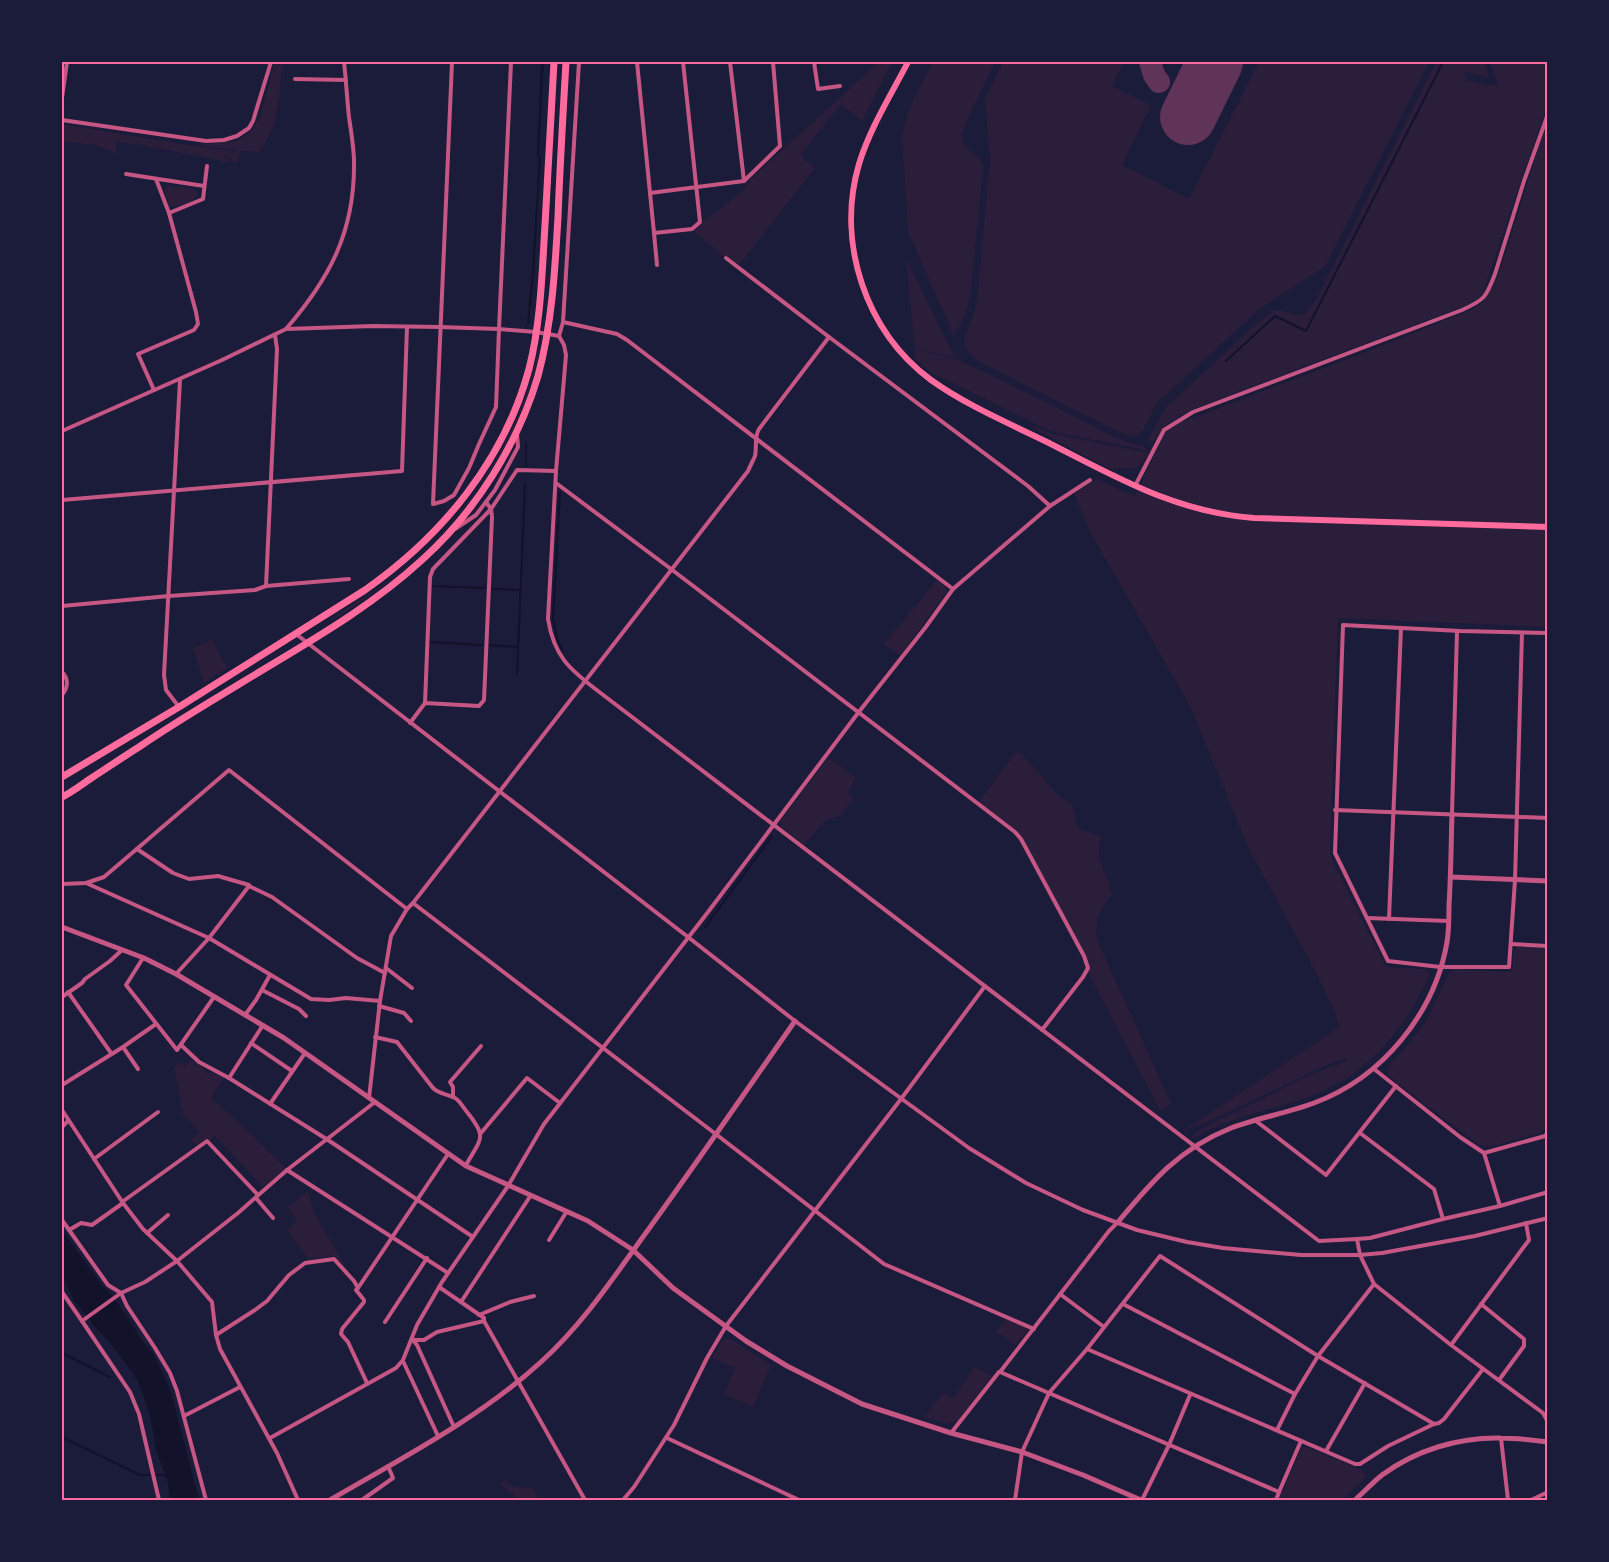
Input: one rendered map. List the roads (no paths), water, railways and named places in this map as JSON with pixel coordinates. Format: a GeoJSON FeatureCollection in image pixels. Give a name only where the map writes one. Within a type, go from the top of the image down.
{"type":"FeatureCollection","features":[{"type":"Feature","properties":{"kind":"highway"},"geometry":{"type":"LineString","coordinates":[[62,777],[179,707],[365,590],[393,570],[432,536],[461,502],[489,460],[509,422],[528,370],[536,332],[542,272],[554,62]]}},
{"type":"Feature","properties":{"kind":"highway"},"geometry":{"type":"LineString","coordinates":[[64,797],[153,738],[308,643],[394,584],[449,532],[488,481],[516,430],[534,386],[547,333],[555,268],[566,62]]}},
{"type":"Feature","properties":{"kind":"main road"},"geometry":{"type":"LineString","coordinates":[[908,62],[864,149],[858,167],[853,194],[852,235],[855,262],[873,313],[905,356],[939,386],[1135,487],[1190,507],[1241,517],[1548,527]]}},
{"type":"Feature","properties":{"kind":"street"},"geometry":{"type":"LineString","coordinates":[[62,98],[67,62]]}},
{"type":"Feature","properties":{"kind":"street"},"geometry":{"type":"LineString","coordinates":[[62,120],[198,140],[224,140],[237,136],[249,128],[271,62]]}},
{"type":"Feature","properties":{"kind":"street"},"geometry":{"type":"LineString","coordinates":[[62,432],[275,335],[286,329],[305,308],[329,271],[338,252],[350,214],[354,163],[344,62]]}},
{"type":"Feature","properties":{"kind":"street"},"geometry":{"type":"LineString","coordinates":[[453,62],[433,504],[454,495],[469,468],[496,406],[511,62]]}},
{"type":"Feature","properties":{"kind":"street"},"geometry":{"type":"LineString","coordinates":[[579,62],[563,322],[559,336],[566,355],[556,471],[548,619],[550,634],[556,650],[565,662],[585,682],[1319,1241],[1370,1238],[1548,1192]]}},
{"type":"Feature","properties":{"kind":"street"},"geometry":{"type":"LineString","coordinates":[[637,62],[657,265]]}},
{"type":"Feature","properties":{"kind":"street"},"geometry":{"type":"LineString","coordinates":[[654,233],[692,229],[700,222],[683,62]]}},
{"type":"Feature","properties":{"kind":"street"},"geometry":{"type":"LineString","coordinates":[[730,62],[744,182]]}},
{"type":"Feature","properties":{"kind":"street"},"geometry":{"type":"LineString","coordinates":[[650,193],[744,182],[780,146],[773,62]]}},
{"type":"Feature","properties":{"kind":"street"},"geometry":{"type":"LineString","coordinates":[[814,62],[818,89],[840,86]]}},
{"type":"Feature","properties":{"kind":"street"},"geometry":{"type":"LineString","coordinates":[[296,80],[346,80]]}},
{"type":"Feature","properties":{"kind":"street"},"geometry":{"type":"LineString","coordinates":[[1135,487],[1164,430],[1193,412],[1482,300],[1490,289],[1548,114]]}},
{"type":"Feature","properties":{"kind":"street"},"geometry":{"type":"LineString","coordinates":[[169,213],[203,199],[207,166]]}},
{"type":"Feature","properties":{"kind":"street"},"geometry":{"type":"LineString","coordinates":[[126,174],[204,186]]}},
{"type":"Feature","properties":{"kind":"street"},"geometry":{"type":"LineString","coordinates":[[154,390],[138,354],[194,330],[198,324],[169,213],[156,179]]}},
{"type":"Feature","properties":{"kind":"street"},"geometry":{"type":"LineString","coordinates":[[726,258],[1028,486],[1050,506]]}},
{"type":"Feature","properties":{"kind":"street"},"geometry":{"type":"LineString","coordinates":[[563,322],[617,334],[627,340],[952,588]]}},
{"type":"Feature","properties":{"kind":"street"},"geometry":{"type":"LineString","coordinates":[[62,501],[402,471],[407,327]]}},
{"type":"Feature","properties":{"kind":"street"},"geometry":{"type":"LineString","coordinates":[[286,329],[440,327],[498,329],[559,336]]}},
{"type":"Feature","properties":{"kind":"street"},"geometry":{"type":"LineString","coordinates":[[266,586],[277,349],[275,335]]}},
{"type":"Feature","properties":{"kind":"street"},"geometry":{"type":"LineString","coordinates":[[84,1319],[121,1293],[145,1282],[177,1261],[287,1170],[328,1140],[372,1100],[375,1037],[391,936],[406,909],[413,903],[748,471],[755,456],[756,434],[759,429],[829,337]]}},
{"type":"Feature","properties":{"kind":"street"},"geometry":{"type":"LineString","coordinates":[[179,707],[166,690],[164,682],[180,379]]}},
{"type":"Feature","properties":{"kind":"street"},"geometry":{"type":"LineString","coordinates":[[449,532],[476,515],[486,502],[518,447],[516,430]]}},
{"type":"Feature","properties":{"kind":"street"},"geometry":{"type":"LineString","coordinates":[[410,723],[425,703],[430,577],[433,569],[491,509],[517,470],[556,471]]}},
{"type":"Feature","properties":{"kind":"street"},"geometry":{"type":"LineString","coordinates":[[504,474],[510,480]]}},
{"type":"Feature","properties":{"kind":"street"},"geometry":{"type":"LineString","coordinates":[[270,1438],[396,1368],[403,1360],[417,1325],[448,1273],[508,1186],[536,1135],[925,628],[952,588],[1050,506],[1090,480]]}},
{"type":"Feature","properties":{"kind":"street"},"geometry":{"type":"LineString","coordinates":[[556,483],[1021,838],[1084,956],[1088,968],[1042,1030]]}},
{"type":"Feature","properties":{"kind":"street"},"geometry":{"type":"LineString","coordinates":[[425,703],[479,706],[484,700],[491,509],[486,502]]}},
{"type":"Feature","properties":{"kind":"street"},"geometry":{"type":"LineString","coordinates":[[62,606],[255,590],[266,586],[349,579]]}},
{"type":"Feature","properties":{"kind":"street"},"geometry":{"type":"LineString","coordinates":[[1522,633],[1515,880],[1509,967],[1440,967],[1389,961],[1335,853],[1343,625],[1548,633]]}},
{"type":"Feature","properties":{"kind":"street"},"geometry":{"type":"LineString","coordinates":[[1389,919],[1401,628]]}},
{"type":"Feature","properties":{"kind":"street"},"geometry":{"type":"LineString","coordinates":[[951,1432],[1109,1231],[1148,1185],[1174,1161],[1194,1146],[1233,1127],[1315,1103],[1342,1089],[1374,1069],[1414,1023],[1431,992],[1447,942],[1451,877],[1457,631]]}},
{"type":"Feature","properties":{"kind":"street"},"geometry":{"type":"LineString","coordinates":[[296,634],[795,1022],[969,1148],[1026,1183],[1083,1210],[1137,1230],[1187,1242],[1223,1248],[1301,1255],[1360,1255],[1400,1250],[1475,1236],[1548,1218]]}},
{"type":"Feature","properties":{"kind":"street"},"geometry":{"type":"LineString","coordinates":[[62,672],[67,684],[62,695]]}},
{"type":"Feature","properties":{"kind":"street"},"geometry":{"type":"LineString","coordinates":[[62,884],[87,884],[104,877],[229,770],[406,909]]}},
{"type":"Feature","properties":{"kind":"street"},"geometry":{"type":"LineString","coordinates":[[1335,810],[1548,818]]}},
{"type":"Feature","properties":{"kind":"street"},"geometry":{"type":"LineString","coordinates":[[137,849],[173,873],[189,879],[218,876],[249,886],[272,897],[357,958],[386,971],[412,988]]}},
{"type":"Feature","properties":{"kind":"street"},"geometry":{"type":"LineString","coordinates":[[1451,877],[1548,881]]}},
{"type":"Feature","properties":{"kind":"street"},"geometry":{"type":"LineString","coordinates":[[87,884],[209,938],[311,999],[346,998],[379,1004],[404,1013],[411,1021]]}},
{"type":"Feature","properties":{"kind":"street"},"geometry":{"type":"LineString","coordinates":[[176,974],[209,938],[249,886]]}},
{"type":"Feature","properties":{"kind":"street"},"geometry":{"type":"LineString","coordinates":[[413,903],[884,1264],[1034,1329]]}},
{"type":"Feature","properties":{"kind":"street"},"geometry":{"type":"LineString","coordinates":[[1367,918],[1449,921]]}},
{"type":"Feature","properties":{"kind":"street"},"geometry":{"type":"LineString","coordinates":[[62,927],[144,958],[263,1025],[305,1052],[465,1166],[588,1221],[633,1250],[673,1288],[746,1341],[787,1366],[862,1404],[1022,1452],[1141,1500],[1169,1445],[1190,1394]]}},
{"type":"Feature","properties":{"kind":"street"},"geometry":{"type":"LineString","coordinates":[[1510,944],[1548,945]]}},
{"type":"Feature","properties":{"kind":"street"},"geometry":{"type":"LineString","coordinates":[[62,997],[122,950]]}},
{"type":"Feature","properties":{"kind":"street"},"geometry":{"type":"LineString","coordinates":[[144,958],[126,985],[177,1050],[214,997]]}},
{"type":"Feature","properties":{"kind":"street"},"geometry":{"type":"LineString","coordinates":[[245,1015],[270,975]]}},
{"type":"Feature","properties":{"kind":"street"},"geometry":{"type":"LineString","coordinates":[[623,1500],[667,1438],[707,1358],[726,1326],[985,986]]}},
{"type":"Feature","properties":{"kind":"street"},"geometry":{"type":"LineString","coordinates":[[262,990],[298,1009],[306,1016]]}},
{"type":"Feature","properties":{"kind":"street"},"geometry":{"type":"LineString","coordinates":[[68,992],[111,1053]]}},
{"type":"Feature","properties":{"kind":"street"},"geometry":{"type":"LineString","coordinates":[[331,1500],[454,1427],[518,1381],[567,1336],[601,1295],[717,1135],[795,1022]]}},
{"type":"Feature","properties":{"kind":"street"},"geometry":{"type":"LineString","coordinates":[[62,1085],[156,1024]]}},
{"type":"Feature","properties":{"kind":"street"},"geometry":{"type":"LineString","coordinates":[[229,1078],[263,1025]]}},
{"type":"Feature","properties":{"kind":"street"},"geometry":{"type":"LineString","coordinates":[[375,1037],[397,1042],[436,1091],[456,1098],[477,1125],[481,1134]]}},
{"type":"Feature","properties":{"kind":"street"},"geometry":{"type":"LineString","coordinates":[[251,1042],[293,1071]]}},
{"type":"Feature","properties":{"kind":"street"},"geometry":{"type":"LineString","coordinates":[[182,1045],[199,1062],[229,1078],[328,1140],[472,1237]]}},
{"type":"Feature","properties":{"kind":"street"},"geometry":{"type":"LineString","coordinates":[[453,1097],[453,1087],[450,1083],[481,1046]]}},
{"type":"Feature","properties":{"kind":"street"},"geometry":{"type":"LineString","coordinates":[[123,1047],[138,1069]]}},
{"type":"Feature","properties":{"kind":"street"},"geometry":{"type":"LineString","coordinates":[[270,1104],[305,1052]]}},
{"type":"Feature","properties":{"kind":"street"},"geometry":{"type":"LineString","coordinates":[[1374,1069],[1460,1137],[1484,1153],[1500,1206]]}},
{"type":"Feature","properties":{"kind":"street"},"geometry":{"type":"LineString","coordinates":[[465,1166],[481,1134],[527,1078],[560,1103]]}},
{"type":"Feature","properties":{"kind":"street"},"geometry":{"type":"LineString","coordinates":[[1256,1121],[1326,1175],[1396,1086]]}},
{"type":"Feature","properties":{"kind":"street"},"geometry":{"type":"LineString","coordinates":[[62,1110],[123,1202],[147,1233],[177,1261],[212,1302],[220,1349],[270,1438],[297,1500]]}},
{"type":"Feature","properties":{"kind":"street"},"geometry":{"type":"LineString","coordinates":[[94,1159],[158,1112]]}},
{"type":"Feature","properties":{"kind":"street"},"geometry":{"type":"LineString","coordinates":[[62,1126],[68,1121]]}},
{"type":"Feature","properties":{"kind":"street"},"geometry":{"type":"LineString","coordinates":[[1484,1153],[1545,1136],[1548,1132]]}},
{"type":"Feature","properties":{"kind":"street"},"geometry":{"type":"LineString","coordinates":[[1360,1133],[1434,1189],[1443,1219]]}},
{"type":"Feature","properties":{"kind":"street"},"geometry":{"type":"LineString","coordinates":[[69,1230],[81,1222],[93,1225],[207,1141],[273,1218]]}},
{"type":"Feature","properties":{"kind":"street"},"geometry":{"type":"LineString","coordinates":[[367,1383],[348,1342],[341,1334],[342,1329],[364,1302],[356,1290],[448,1154]]}},
{"type":"Feature","properties":{"kind":"street"},"geometry":{"type":"LineString","coordinates":[[287,1170],[448,1273]]}},
{"type":"Feature","properties":{"kind":"street"},"geometry":{"type":"LineString","coordinates":[[460,1302],[531,1195]]}},
{"type":"Feature","properties":{"kind":"street"},"geometry":{"type":"LineString","coordinates":[[549,1240],[567,1211]]}},
{"type":"Feature","properties":{"kind":"street"},"geometry":{"type":"LineString","coordinates":[[147,1233],[168,1215]]}},
{"type":"Feature","properties":{"kind":"street"},"geometry":{"type":"LineString","coordinates":[[62,1220],[103,1279],[121,1293],[170,1373],[177,1391],[206,1500]]}},
{"type":"Feature","properties":{"kind":"street"},"geometry":{"type":"LineString","coordinates":[[1451,1345],[1529,1240],[1526,1223]]}},
{"type":"Feature","properties":{"kind":"street"},"geometry":{"type":"LineString","coordinates":[[1357,1239],[1360,1255],[1374,1284],[1543,1413],[1548,1422]]}},
{"type":"Feature","properties":{"kind":"street"},"geometry":{"type":"LineString","coordinates":[[1015,1500],[1022,1452],[1049,1393],[1087,1349],[1160,1256],[1318,1356],[1434,1424]]}},
{"type":"Feature","properties":{"kind":"street"},"geometry":{"type":"LineString","coordinates":[[385,1322],[427,1258]]}},
{"type":"Feature","properties":{"kind":"street"},"geometry":{"type":"LineString","coordinates":[[216,1335],[267,1301],[289,1275],[305,1263],[334,1259],[358,1288]]}},
{"type":"Feature","properties":{"kind":"street"},"geometry":{"type":"LineString","coordinates":[[1276,1430],[1318,1356],[1374,1284]]}},
{"type":"Feature","properties":{"kind":"street"},"geometry":{"type":"LineString","coordinates":[[440,1287],[484,1318],[585,1500]]}},
{"type":"Feature","properties":{"kind":"street"},"geometry":{"type":"LineString","coordinates":[[62,1292],[84,1319],[130,1392],[139,1414],[159,1500]]}},
{"type":"Feature","properties":{"kind":"street"},"geometry":{"type":"LineString","coordinates":[[1060,1294],[1104,1327]]}},
{"type":"Feature","properties":{"kind":"street"},"geometry":{"type":"LineString","coordinates":[[479,1315],[510,1302],[534,1296]]}},
{"type":"Feature","properties":{"kind":"street"},"geometry":{"type":"LineString","coordinates":[[1122,1304],[1295,1394]]}},
{"type":"Feature","properties":{"kind":"street"},"geometry":{"type":"LineString","coordinates":[[1481,1304],[1524,1339],[1524,1346],[1499,1380]]}},
{"type":"Feature","properties":{"kind":"street"},"geometry":{"type":"LineString","coordinates":[[412,1339],[424,1340],[437,1332],[484,1321]]}},
{"type":"Feature","properties":{"kind":"street"},"geometry":{"type":"LineString","coordinates":[[412,1339],[417,1345],[454,1427]]}},
{"type":"Feature","properties":{"kind":"street"},"geometry":{"type":"LineString","coordinates":[[1087,1349],[1355,1464],[1360,1464],[1388,1446],[1434,1424],[1439,1424],[1483,1368]]}},
{"type":"Feature","properties":{"kind":"street"},"geometry":{"type":"LineString","coordinates":[[403,1360],[438,1436]]}},
{"type":"Feature","properties":{"kind":"street"},"geometry":{"type":"LineString","coordinates":[[1000,1372],[1279,1492]]}},
{"type":"Feature","properties":{"kind":"street"},"geometry":{"type":"LineString","coordinates":[[1326,1451],[1365,1383]]}},
{"type":"Feature","properties":{"kind":"street"},"geometry":{"type":"LineString","coordinates":[[184,1416],[240,1387]]}},
{"type":"Feature","properties":{"kind":"street"},"geometry":{"type":"LineString","coordinates":[[667,1438],[799,1500]]}},
{"type":"Feature","properties":{"kind":"street"},"geometry":{"type":"LineString","coordinates":[[1501,1438],[1508,1500]]}},
{"type":"Feature","properties":{"kind":"street"},"geometry":{"type":"LineString","coordinates":[[1355,1500],[1384,1474],[1412,1457],[1431,1449],[1466,1440],[1501,1438],[1548,1442]]}},
{"type":"Feature","properties":{"kind":"street"},"geometry":{"type":"LineString","coordinates":[[1276,1500],[1301,1441]]}},
{"type":"Feature","properties":{"kind":"street"},"geometry":{"type":"LineString","coordinates":[[362,1500],[393,1478],[388,1466]]}},
{"type":"Feature","properties":{"kind":"street"},"geometry":{"type":"LineString","coordinates":[[1531,1500],[1548,1492]]}},
{"type":"Feature","properties":{"kind":"waterway"},"geometry":{"type":"LineString","coordinates":[[1226,361],[1275,316],[1306,331],[1443,62]]}},
{"type":"Feature","properties":{"kind":"waterway"},"geometry":{"type":"LineString","coordinates":[[526,444],[526,466]]}},
{"type":"Feature","properties":{"kind":"waterway"},"geometry":{"type":"LineString","coordinates":[[517,675],[525,484]]}},
{"type":"Feature","properties":{"kind":"waterway"},"geometry":{"type":"LineString","coordinates":[[560,492],[553,618],[562,649]]}},
{"type":"Feature","properties":{"kind":"waterway"},"geometry":{"type":"LineString","coordinates":[[433,586],[485,588]]}},
{"type":"Feature","properties":{"kind":"waterway"},"geometry":{"type":"LineString","coordinates":[[492,589],[521,590]]}},
{"type":"Feature","properties":{"kind":"waterway"},"geometry":{"type":"LineString","coordinates":[[430,642],[482,645]]}},
{"type":"Feature","properties":{"kind":"waterway"},"geometry":{"type":"LineString","coordinates":[[490,645],[518,647]]}},
{"type":"Feature","properties":{"kind":"waterway"},"geometry":{"type":"LineString","coordinates":[[705,927],[772,836]]}},
{"type":"Feature","properties":{"kind":"waterway"},"geometry":{"type":"LineString","coordinates":[[62,1353],[110,1377]]}},
{"type":"Feature","properties":{"kind":"waterway"},"geometry":{"type":"LineString","coordinates":[[62,1437],[140,1475],[167,1476]]}}]}
